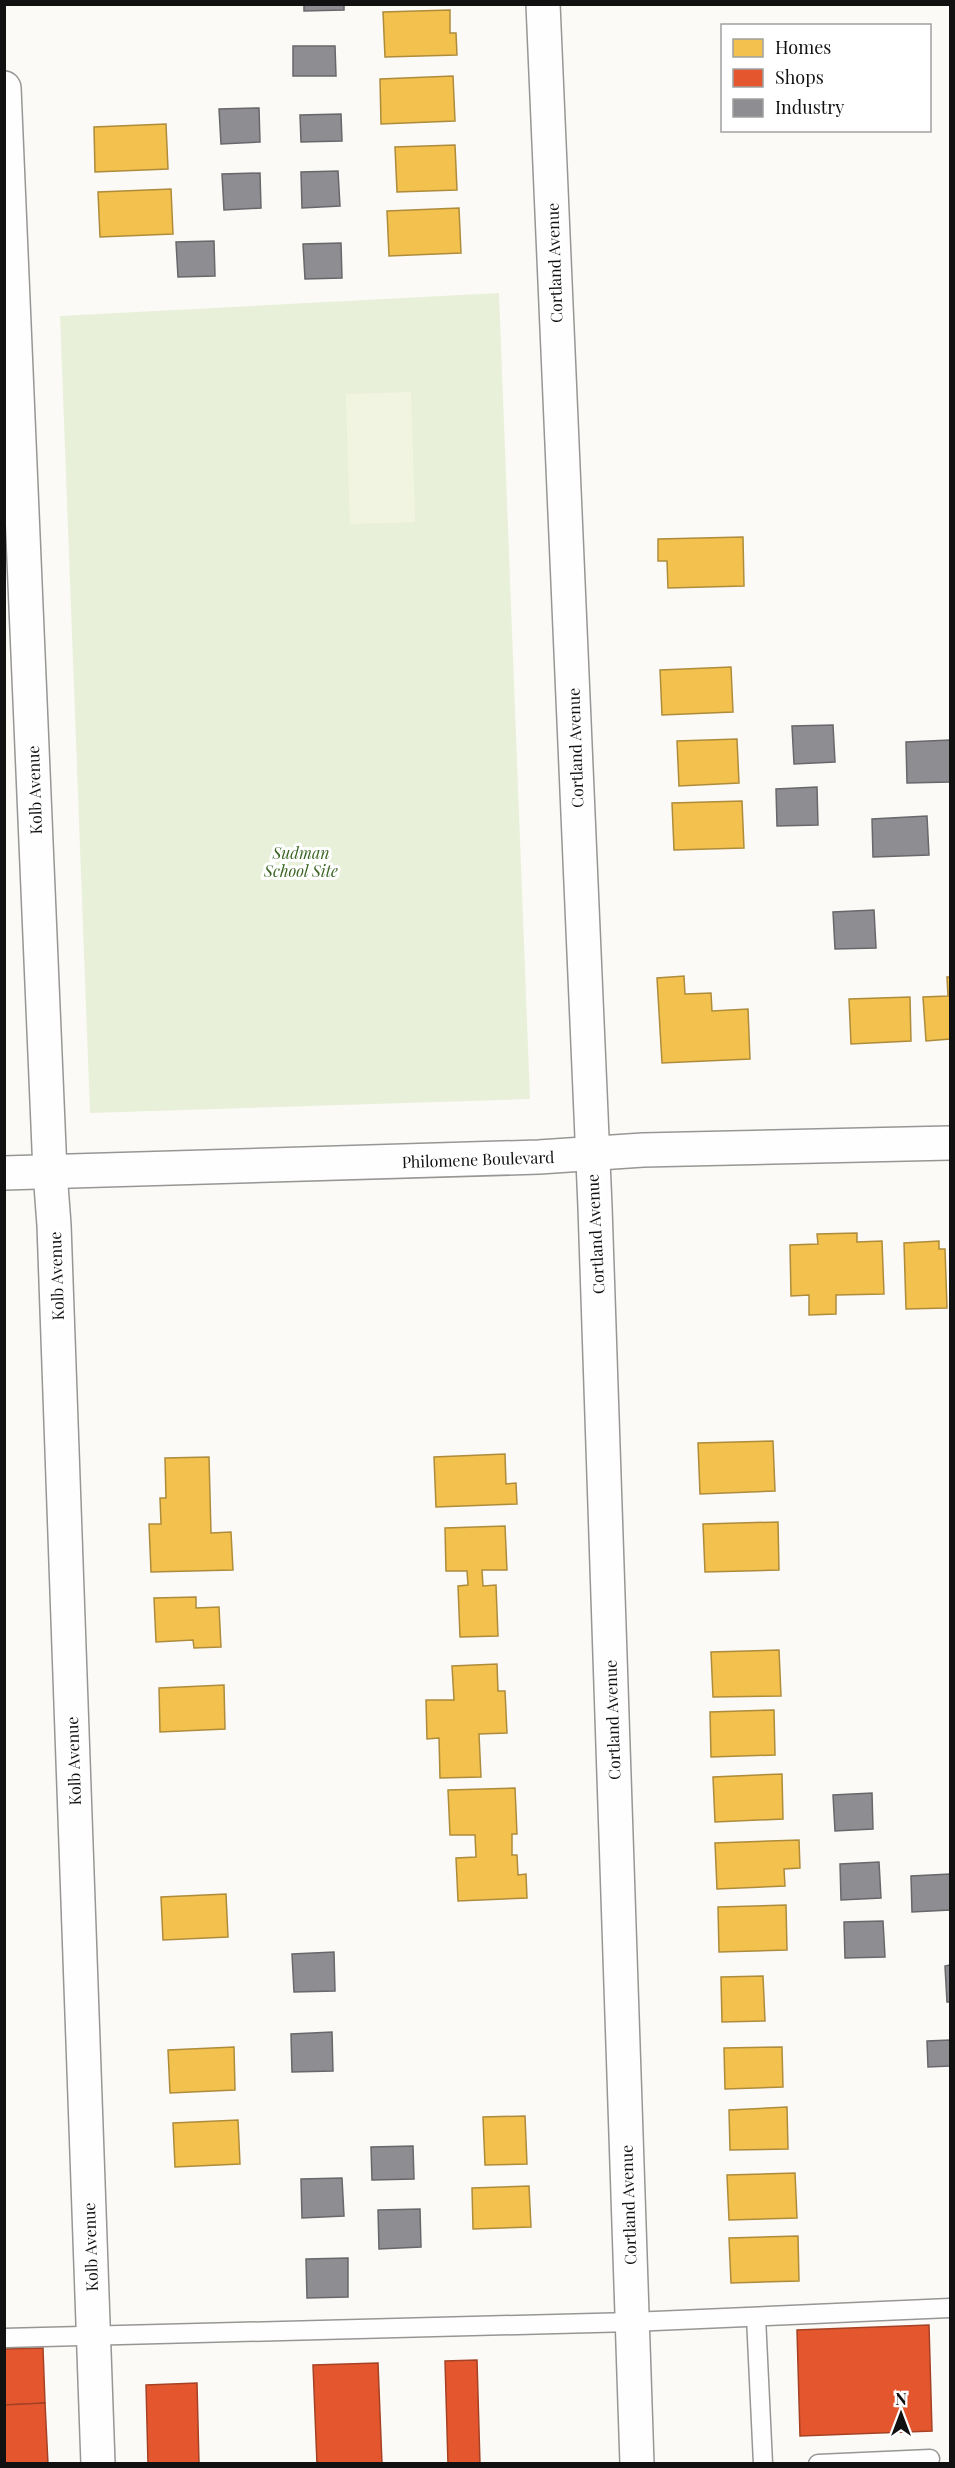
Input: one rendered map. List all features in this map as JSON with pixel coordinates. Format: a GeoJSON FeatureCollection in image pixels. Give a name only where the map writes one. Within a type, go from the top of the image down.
{"type":"FeatureCollection","features":[{"type":"Feature","properties":{"kind":"street","name":"Cortland Avenue"},"geometry":{"type":"LineString","coordinates":[[543,4],[595,1219],[637,2463]]}},
{"type":"Feature","properties":{"kind":"street","name":"Kolb Avenue"},"geometry":{"type":"LineString","coordinates":[[4,88],[56,1272],[98,2463]]}},
{"type":"Feature","properties":{"kind":"street","name":"Philomene Boulevard"},"geometry":{"type":"LineString","coordinates":[[4,1173],[591,1155],[644,1150],[951,1143]]}},
{"type":"Feature","properties":{"kind":"lane"},"geometry":{"type":"LineString","coordinates":[[4,2338],[632,2322],[951,2308]]}},
{"type":"Feature","properties":{"kind":"lane"},"geometry":{"type":"LineString","coordinates":[[756,2317],[763,2463]]}},
{"type":"Feature","properties":{"kind":"lane"},"geometry":{"type":"LineString","coordinates":[[818,2463],[930,2459]]}},
{"type":"Feature","properties":{"kind":"green space","name":"Sudman School Site"},"geometry":{"type":"Polygon","coordinates":[[[499,293],[530,1099],[90,1113],[60,316],[499,293]]]}},
{"type":"Feature","properties":{"kind":"green space"},"geometry":{"type":"Polygon","coordinates":[[[411,392],[415,522],[350,524],[346,394],[411,392]]]}},
{"type":"Feature","properties":{"kind":"building: Homes"},"geometry":{"type":"Polygon","coordinates":[[[450,10],[450,33],[456,33],[457,55],[385,57],[383,12],[450,10]]]}},
{"type":"Feature","properties":{"kind":"building: Homes"},"geometry":{"type":"Polygon","coordinates":[[[453,76],[455,121],[381,124],[380,79],[453,76]]]}},
{"type":"Feature","properties":{"kind":"building: Homes"},"geometry":{"type":"Polygon","coordinates":[[[166,124],[168,169],[95,172],[94,127],[166,124]]]}},
{"type":"Feature","properties":{"kind":"building: Homes"},"geometry":{"type":"Polygon","coordinates":[[[455,145],[457,190],[397,192],[395,147],[455,145]]]}},
{"type":"Feature","properties":{"kind":"building: Homes"},"geometry":{"type":"Polygon","coordinates":[[[171,189],[173,234],[100,237],[98,192],[171,189]]]}},
{"type":"Feature","properties":{"kind":"building: Homes"},"geometry":{"type":"Polygon","coordinates":[[[459,208],[461,253],[389,256],[387,211],[459,208]]]}},
{"type":"Feature","properties":{"kind":"building: Homes"},"geometry":{"type":"Polygon","coordinates":[[[743,537],[744,586],[668,588],[667,561],[658,561],[658,539],[743,537]]]}},
{"type":"Feature","properties":{"kind":"building: Homes"},"geometry":{"type":"Polygon","coordinates":[[[731,667],[733,712],[662,715],[660,670],[731,667]]]}},
{"type":"Feature","properties":{"kind":"building: Homes"},"geometry":{"type":"Polygon","coordinates":[[[737,739],[739,783],[679,786],[677,741],[737,739]]]}},
{"type":"Feature","properties":{"kind":"building: Homes"},"geometry":{"type":"Polygon","coordinates":[[[742,801],[744,848],[674,850],[672,803],[742,801]]]}},
{"type":"Feature","properties":{"kind":"building: Homes"},"geometry":{"type":"Polygon","coordinates":[[[684,976],[685,994],[711,993],[712,1011],[748,1009],[750,1059],[662,1063],[657,978],[684,976]]]}},
{"type":"Feature","properties":{"kind":"building: Homes"},"geometry":{"type":"Polygon","coordinates":[[[947,977],[950,977],[950,1039],[926,1041],[923,997],[948,996],[947,977]]]}},
{"type":"Feature","properties":{"kind":"building: Homes"},"geometry":{"type":"Polygon","coordinates":[[[910,997],[911,1041],[851,1044],[849,999],[910,997]]]}},
{"type":"Feature","properties":{"kind":"building: Homes"},"geometry":{"type":"Polygon","coordinates":[[[857,1233],[857,1242],[882,1241],[884,1294],[836,1295],[836,1314],[809,1315],[809,1295],[791,1296],[790,1245],[818,1244],[817,1234],[857,1233]]]}},
{"type":"Feature","properties":{"kind":"building: Homes"},"geometry":{"type":"Polygon","coordinates":[[[939,1241],[939,1249],[945,1249],[947,1308],[906,1309],[904,1243],[939,1241]]]}},
{"type":"Feature","properties":{"kind":"building: Homes"},"geometry":{"type":"Polygon","coordinates":[[[773,1441],[775,1491],[700,1494],[698,1443],[773,1441]]]}},
{"type":"Feature","properties":{"kind":"building: Homes"},"geometry":{"type":"Polygon","coordinates":[[[505,1454],[506,1484],[516,1483],[517,1504],[436,1507],[434,1457],[505,1454]]]}},
{"type":"Feature","properties":{"kind":"building: Homes"},"geometry":{"type":"Polygon","coordinates":[[[209,1457],[211,1533],[231,1532],[233,1570],[151,1572],[149,1524],[161,1524],[160,1498],[166,1498],[165,1458],[209,1457]]]}},
{"type":"Feature","properties":{"kind":"building: Homes"},"geometry":{"type":"Polygon","coordinates":[[[778,1522],[779,1570],[705,1572],[703,1524],[778,1522]]]}},
{"type":"Feature","properties":{"kind":"building: Homes"},"geometry":{"type":"Polygon","coordinates":[[[505,1526],[507,1570],[482,1570],[483,1586],[496,1585],[498,1636],[460,1637],[458,1586],[468,1585],[467,1571],[446,1571],[445,1528],[505,1526]]]}},
{"type":"Feature","properties":{"kind":"building: Homes"},"geometry":{"type":"Polygon","coordinates":[[[196,1597],[196,1608],[219,1607],[221,1647],[194,1648],[193,1640],[156,1642],[154,1598],[196,1597]]]}},
{"type":"Feature","properties":{"kind":"building: Homes"},"geometry":{"type":"Polygon","coordinates":[[[779,1650],[781,1696],[713,1697],[711,1652],[779,1650]]]}},
{"type":"Feature","properties":{"kind":"building: Homes"},"geometry":{"type":"Polygon","coordinates":[[[497,1664],[498,1691],[505,1691],[507,1733],[479,1734],[481,1777],[440,1778],[439,1738],[427,1739],[426,1700],[454,1700],[452,1666],[497,1664]]]}},
{"type":"Feature","properties":{"kind":"building: Homes"},"geometry":{"type":"Polygon","coordinates":[[[224,1685],[225,1729],[160,1732],[159,1688],[224,1685]]]}},
{"type":"Feature","properties":{"kind":"building: Homes"},"geometry":{"type":"Polygon","coordinates":[[[774,1710],[775,1755],[711,1757],[710,1712],[774,1710]]]}},
{"type":"Feature","properties":{"kind":"building: Homes"},"geometry":{"type":"Polygon","coordinates":[[[782,1774],[783,1819],[715,1822],[713,1777],[782,1774]]]}},
{"type":"Feature","properties":{"kind":"building: Homes"},"geometry":{"type":"Polygon","coordinates":[[[515,1788],[517,1834],[512,1834],[512,1855],[517,1855],[518,1875],[526,1874],[527,1898],[458,1901],[456,1858],[476,1857],[475,1835],[450,1835],[448,1790],[515,1788]]]}},
{"type":"Feature","properties":{"kind":"building: Homes"},"geometry":{"type":"Polygon","coordinates":[[[799,1840],[800,1868],[784,1869],[785,1886],[717,1889],[715,1843],[799,1840]]]}},
{"type":"Feature","properties":{"kind":"building: Homes"},"geometry":{"type":"Polygon","coordinates":[[[226,1894],[228,1937],[163,1940],[161,1897],[226,1894]]]}},
{"type":"Feature","properties":{"kind":"building: Homes"},"geometry":{"type":"Polygon","coordinates":[[[786,1905],[787,1950],[719,1952],[718,1907],[786,1905]]]}},
{"type":"Feature","properties":{"kind":"building: Homes"},"geometry":{"type":"Polygon","coordinates":[[[763,1976],[765,2021],[722,2022],[721,1977],[763,1976]]]}},
{"type":"Feature","properties":{"kind":"building: Homes"},"geometry":{"type":"Polygon","coordinates":[[[234,2047],[235,2090],[170,2093],[168,2050],[234,2047]]]}},
{"type":"Feature","properties":{"kind":"building: Homes"},"geometry":{"type":"Polygon","coordinates":[[[782,2047],[783,2087],[725,2089],[724,2048],[782,2047]]]}},
{"type":"Feature","properties":{"kind":"building: Homes"},"geometry":{"type":"Polygon","coordinates":[[[787,2107],[788,2149],[730,2150],[729,2110],[787,2107]]]}},
{"type":"Feature","properties":{"kind":"building: Homes"},"geometry":{"type":"Polygon","coordinates":[[[525,2116],[527,2164],[485,2165],[483,2117],[525,2116]]]}},
{"type":"Feature","properties":{"kind":"building: Homes"},"geometry":{"type":"Polygon","coordinates":[[[238,2120],[240,2164],[175,2167],[173,2123],[238,2120]]]}},
{"type":"Feature","properties":{"kind":"building: Homes"},"geometry":{"type":"Polygon","coordinates":[[[795,2173],[797,2218],[729,2220],[727,2175],[795,2173]]]}},
{"type":"Feature","properties":{"kind":"building: Homes"},"geometry":{"type":"Polygon","coordinates":[[[529,2186],[531,2227],[473,2229],[472,2188],[529,2186]]]}},
{"type":"Feature","properties":{"kind":"building: Homes"},"geometry":{"type":"Polygon","coordinates":[[[798,2236],[799,2281],[731,2283],[729,2238],[798,2236]]]}},
{"type":"Feature","properties":{"kind":"building: Shops"},"geometry":{"type":"Polygon","coordinates":[[[929,2325],[932,2431],[800,2436],[797,2330],[929,2325]]]}},
{"type":"Feature","properties":{"kind":"building: Shops"},"geometry":{"type":"Polygon","coordinates":[[[43,2348],[45,2403],[4,2405],[4,2349],[43,2348]]]}},
{"type":"Feature","properties":{"kind":"building: Shops"},"geometry":{"type":"Polygon","coordinates":[[[477,2360],[480,2464],[448,2464],[445,2361],[477,2360]]]}},
{"type":"Feature","properties":{"kind":"building: Shops"},"geometry":{"type":"Polygon","coordinates":[[[378,2363],[382,2464],[317,2464],[313,2365],[378,2363]]]}},
{"type":"Feature","properties":{"kind":"building: Shops"},"geometry":{"type":"Polygon","coordinates":[[[197,2383],[199,2464],[148,2464],[146,2385],[197,2383]]]}},
{"type":"Feature","properties":{"kind":"building: Shops"},"geometry":{"type":"Polygon","coordinates":[[[45,2403],[48,2464],[4,2464],[4,2405],[45,2403]]]}},
{"type":"Feature","properties":{"kind":"building: Industry"},"geometry":{"type":"Polygon","coordinates":[[[304,4],[344,4],[344,10],[304,11],[304,4]]]}},
{"type":"Feature","properties":{"kind":"building: Industry"},"geometry":{"type":"Polygon","coordinates":[[[293,46],[335,46],[336,76],[293,76],[293,46]]]}},
{"type":"Feature","properties":{"kind":"building: Industry"},"geometry":{"type":"Polygon","coordinates":[[[259,108],[260,142],[221,144],[219,109],[259,108]]]}},
{"type":"Feature","properties":{"kind":"building: Industry"},"geometry":{"type":"Polygon","coordinates":[[[341,114],[342,141],[301,142],[300,115],[341,114]]]}},
{"type":"Feature","properties":{"kind":"building: Industry"},"geometry":{"type":"Polygon","coordinates":[[[338,171],[340,206],[302,208],[301,172],[338,171]]]}},
{"type":"Feature","properties":{"kind":"building: Industry"},"geometry":{"type":"Polygon","coordinates":[[[260,173],[261,208],[224,210],[222,174],[260,173]]]}},
{"type":"Feature","properties":{"kind":"building: Industry"},"geometry":{"type":"Polygon","coordinates":[[[214,241],[215,276],[178,277],[176,242],[214,241]]]}},
{"type":"Feature","properties":{"kind":"building: Industry"},"geometry":{"type":"Polygon","coordinates":[[[341,243],[342,278],[305,279],[303,244],[341,243]]]}},
{"type":"Feature","properties":{"kind":"building: Industry"},"geometry":{"type":"Polygon","coordinates":[[[833,725],[835,762],[794,764],[792,726],[833,725]]]}},
{"type":"Feature","properties":{"kind":"building: Industry"},"geometry":{"type":"Polygon","coordinates":[[[950,740],[950,782],[907,783],[906,742],[950,740]]]}},
{"type":"Feature","properties":{"kind":"building: Industry"},"geometry":{"type":"Polygon","coordinates":[[[817,787],[818,825],[777,826],[776,789],[817,787]]]}},
{"type":"Feature","properties":{"kind":"building: Industry"},"geometry":{"type":"Polygon","coordinates":[[[927,816],[929,855],[873,857],[872,819],[927,816]]]}},
{"type":"Feature","properties":{"kind":"building: Industry"},"geometry":{"type":"Polygon","coordinates":[[[874,910],[876,948],[835,949],[833,912],[874,910]]]}},
{"type":"Feature","properties":{"kind":"building: Industry"},"geometry":{"type":"Polygon","coordinates":[[[872,1793],[873,1829],[835,1831],[833,1795],[872,1793]]]}},
{"type":"Feature","properties":{"kind":"building: Industry"},"geometry":{"type":"Polygon","coordinates":[[[879,1862],[881,1898],[841,1900],[840,1864],[879,1862]]]}},
{"type":"Feature","properties":{"kind":"building: Industry"},"geometry":{"type":"Polygon","coordinates":[[[950,1874],[950,1910],[912,1912],[911,1876],[950,1874]]]}},
{"type":"Feature","properties":{"kind":"building: Industry"},"geometry":{"type":"Polygon","coordinates":[[[883,1921],[885,1957],[845,1958],[844,1922],[883,1921]]]}},
{"type":"Feature","properties":{"kind":"building: Industry"},"geometry":{"type":"Polygon","coordinates":[[[334,1952],[335,1991],[294,1992],[292,1954],[334,1952]]]}},
{"type":"Feature","properties":{"kind":"building: Industry"},"geometry":{"type":"Polygon","coordinates":[[[950,1965],[950,2002],[947,2002],[945,1966],[950,1965]]]}},
{"type":"Feature","properties":{"kind":"building: Industry"},"geometry":{"type":"Polygon","coordinates":[[[332,2032],[333,2071],[292,2072],[291,2034],[332,2032]]]}},
{"type":"Feature","properties":{"kind":"building: Industry"},"geometry":{"type":"Polygon","coordinates":[[[950,2040],[950,2066],[928,2067],[927,2041],[950,2040]]]}},
{"type":"Feature","properties":{"kind":"building: Industry"},"geometry":{"type":"Polygon","coordinates":[[[413,2146],[414,2179],[372,2180],[371,2147],[413,2146]]]}},
{"type":"Feature","properties":{"kind":"building: Industry"},"geometry":{"type":"Polygon","coordinates":[[[342,2178],[344,2216],[302,2218],[301,2179],[342,2178]]]}},
{"type":"Feature","properties":{"kind":"building: Industry"},"geometry":{"type":"Polygon","coordinates":[[[420,2209],[421,2247],[379,2249],[378,2210],[420,2209]]]}},
{"type":"Feature","properties":{"kind":"building: Industry"},"geometry":{"type":"Polygon","coordinates":[[[348,2258],[348,2297],[307,2298],[306,2259],[348,2258]]]}}]}
